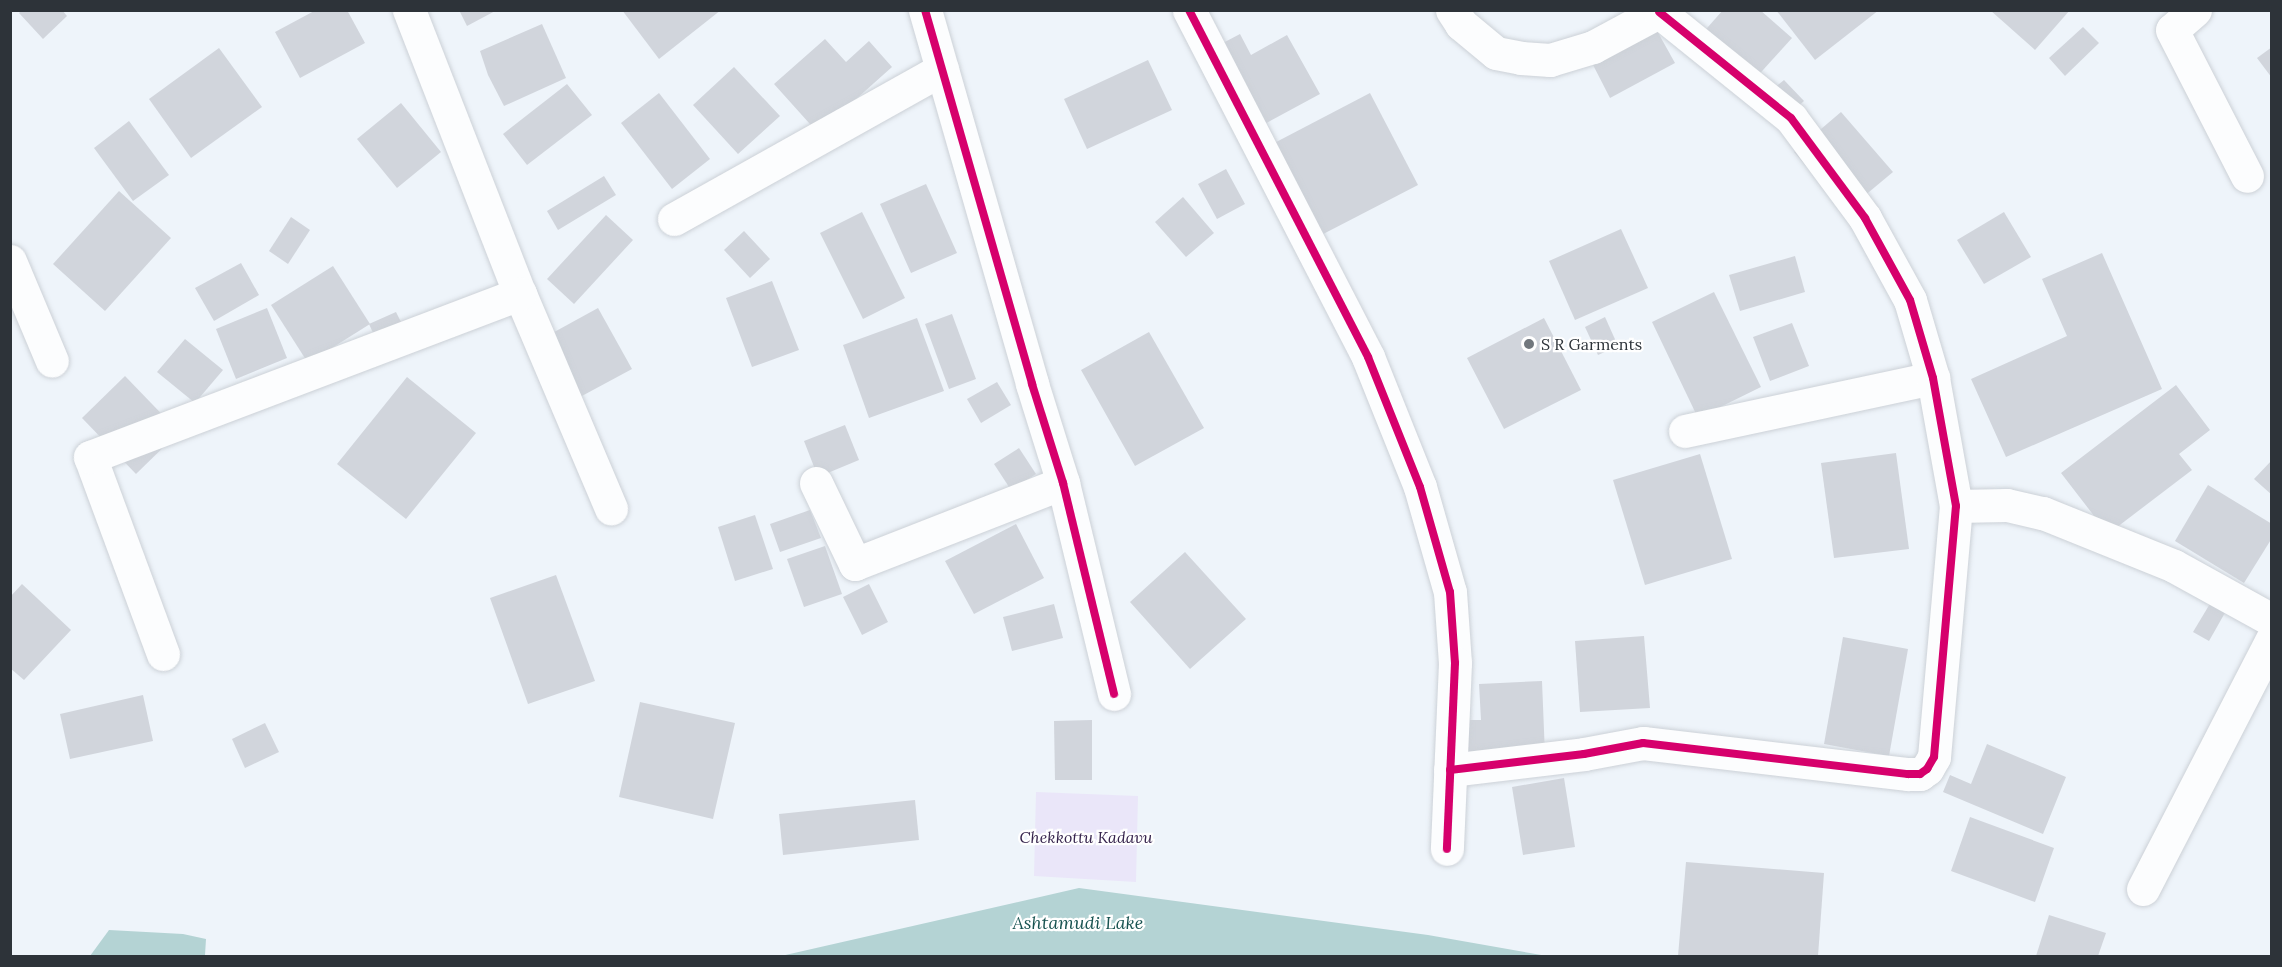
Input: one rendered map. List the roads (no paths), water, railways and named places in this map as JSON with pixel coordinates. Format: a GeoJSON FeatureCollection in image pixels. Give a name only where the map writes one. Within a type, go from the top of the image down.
{"type":"FeatureCollection","features":[{"type":"Feature","properties":{"kind":"street"},"geometry":{"type":"LineString","coordinates":[[408,10],[520,294],[611,508]]}},
{"type":"Feature","properties":{"kind":"street"},"geometry":{"type":"LineString","coordinates":[[925,10],[1063,483],[1114,694]]}},
{"type":"Feature","properties":{"kind":"street"},"geometry":{"type":"LineString","coordinates":[[1189,10],[1368,357],[1420,487],[1450,592],[1455,663],[1447,849]]}},
{"type":"Feature","properties":{"kind":"street"},"geometry":{"type":"LineString","coordinates":[[1450,770],[1584,754],[1643,743],[1920,774],[1927,769],[1934,757],[1938,728],[1956,506],[1933,378],[1910,300],[1866,218],[1791,118],[1660,11],[1593,47],[1550,60],[1496,53],[1461,24],[1452,10]]}},
{"type":"Feature","properties":{"kind":"street"},"geometry":{"type":"LineString","coordinates":[[2195,10],[2172,30],[2247,176]]}},
{"type":"Feature","properties":{"kind":"street"},"geometry":{"type":"LineString","coordinates":[[674,219],[942,69]]}},
{"type":"Feature","properties":{"kind":"street"},"geometry":{"type":"LineString","coordinates":[[10,261],[52,361]]}},
{"type":"Feature","properties":{"kind":"street"},"geometry":{"type":"LineString","coordinates":[[163,654],[90,457],[520,294]]}},
{"type":"Feature","properties":{"kind":"street"},"geometry":{"type":"LineString","coordinates":[[1685,432],[1933,378]]}},
{"type":"Feature","properties":{"kind":"street"},"geometry":{"type":"LineString","coordinates":[[816,483],[855,564],[1063,483]]}},
{"type":"Feature","properties":{"kind":"street"},"geometry":{"type":"LineString","coordinates":[[1956,506],[2007,506],[2043,513],[2174,566],[2271,620]]}},
{"type":"Feature","properties":{"kind":"street"},"geometry":{"type":"LineString","coordinates":[[2143,889],[2271,639]]}},
{"type":"Feature","properties":{"kind":"water","name":"Ashtamudi Lake"},"geometry":{"type":"Polygon","coordinates":[[[1079,888],[1428,935],[1547,956],[781,956],[1079,888]]]}},
{"type":"Feature","properties":{"kind":"water"},"geometry":{"type":"Polygon","coordinates":[[[109,930],[183,934],[206,939],[205,955],[90,956],[109,930]]]}},
{"type":"Feature","properties":{"kind":"place","name":"S R Garments"},"geometry":{"type":"Point","coordinates":[1529,344]}},
{"type":"Feature","properties":{"kind":"park label","name":"Chekkottu Kadavu"},"geometry":{"type":"Point","coordinates":[1086,837]}}]}
